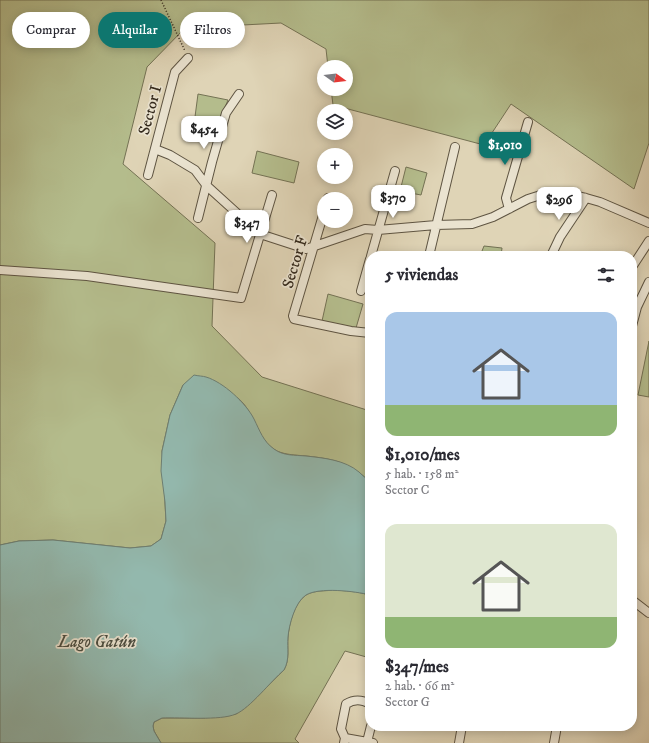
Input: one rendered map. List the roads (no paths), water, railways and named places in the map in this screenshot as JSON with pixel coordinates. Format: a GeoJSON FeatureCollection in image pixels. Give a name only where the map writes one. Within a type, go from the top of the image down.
{"type":"FeatureCollection","features":[{"type":"Feature","properties":{"kind":"street","name":"Sector I"},"geometry":{"type":"LineString","coordinates":[[148,175],[175,72],[188,58]]}},
{"type":"Feature","properties":{"kind":"street"},"geometry":{"type":"LineString","coordinates":[[198,218],[226,113],[239,94]]}},
{"type":"Feature","properties":{"kind":"street"},"geometry":{"type":"LineString","coordinates":[[509,209],[506,198],[528,122]]}},
{"type":"Feature","properties":{"kind":"street"},"geometry":{"type":"LineString","coordinates":[[429,251],[455,147]]}},
{"type":"Feature","properties":{"kind":"street"},"geometry":{"type":"LineString","coordinates":[[155,149],[170,155],[195,170],[207,186],[260,234],[306,249],[365,229],[378,230],[436,224],[472,224],[493,217],[528,199],[547,193],[563,193],[586,198],[649,223]]}},
{"type":"Feature","properties":{"kind":"street"},"geometry":{"type":"LineString","coordinates":[[372,251],[395,171]]}},
{"type":"Feature","properties":{"kind":"street"},"geometry":{"type":"LineString","coordinates":[[0,270],[87,276],[241,298],[272,195]]}},
{"type":"Feature","properties":{"kind":"street"},"geometry":{"type":"LineString","coordinates":[[553,251],[560,237],[586,198]]}},
{"type":"Feature","properties":{"kind":"street","name":"Sector F"},"geometry":{"type":"LineString","coordinates":[[319,228],[293,316],[294,319],[365,332]]}},
{"type":"Feature","properties":{"kind":"street"},"geometry":{"type":"LineString","coordinates":[[637,259],[649,241]]}},
{"type":"Feature","properties":{"kind":"street"},"geometry":{"type":"LineString","coordinates":[[361,291],[365,276]]}},
{"type":"Feature","properties":{"kind":"street"},"geometry":{"type":"LineString","coordinates":[[637,307],[649,282]]}},
{"type":"Feature","properties":{"kind":"street"},"geometry":{"type":"LineString","coordinates":[[637,603],[648,610]]}},
{"type":"Feature","properties":{"kind":"street"},"geometry":{"type":"LineString","coordinates":[[365,702],[353,700],[346,704],[341,729],[345,740],[370,742],[371,731]]}},
{"type":"Feature","properties":{"kind":"street"},"geometry":{"type":"LineString","coordinates":[[458,743],[461,731]]}},
{"type":"Feature","properties":{"kind":"street"},"geometry":{"type":"LineString","coordinates":[[554,743],[556,731]]}},
{"type":"Feature","properties":{"kind":"water","name":"Lago Gatún"},"geometry":{"type":"Polygon","coordinates":[[[194,375],[205,377],[220,383],[246,406],[262,436],[270,446],[281,453],[289,455],[306,456],[341,462],[353,468],[365,478],[365,594],[328,590],[312,593],[302,598],[293,614],[290,626],[288,637],[288,658],[284,670],[248,706],[236,714],[211,718],[162,718],[154,722],[153,726],[154,731],[161,743],[0,743],[0,545],[19,541],[53,540],[130,548],[151,546],[161,539],[166,521],[161,471],[162,451],[170,415],[183,385],[194,375]]]}}]}
